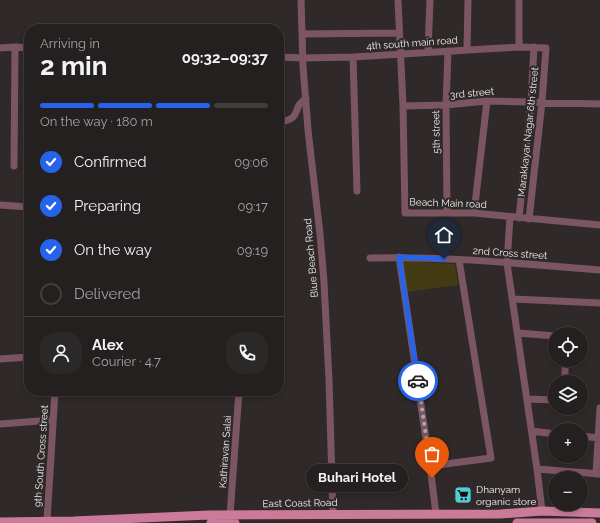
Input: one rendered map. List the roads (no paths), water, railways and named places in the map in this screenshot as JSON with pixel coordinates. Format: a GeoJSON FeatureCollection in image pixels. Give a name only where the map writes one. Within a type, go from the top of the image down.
{"type":"FeatureCollection","features":[{"type":"Feature","properties":{"kind":"main road","name":"East Coast Road"},"geometry":{"type":"LineString","coordinates":[[0,522],[309,519],[332,514],[500,514],[542,512],[600,513]]}},
{"type":"Feature","properties":{"kind":"main road","name":"East Coast Road"},"geometry":{"type":"LineString","coordinates":[[211,523],[232,519]]}},
{"type":"Feature","properties":{"kind":"main road"},"geometry":{"type":"LineString","coordinates":[[517,523],[592,523]]}},
{"type":"Feature","properties":{"kind":"street","name":"Blue Beach Road"},"geometry":{"type":"LineString","coordinates":[[301,0],[302,58],[324,282],[329,380],[332,514]]}},
{"type":"Feature","properties":{"kind":"street","name":"Beach Main road"},"geometry":{"type":"LineString","coordinates":[[398,0],[403,106],[405,213],[474,213],[600,225]]}},
{"type":"Feature","properties":{"kind":"street"},"geometry":{"type":"LineString","coordinates":[[428,52],[430,0]]}},
{"type":"Feature","properties":{"kind":"street"},"geometry":{"type":"LineString","coordinates":[[467,50],[468,0]]}},
{"type":"Feature","properties":{"kind":"street"},"geometry":{"type":"LineString","coordinates":[[519,0],[519,47]]}},
{"type":"Feature","properties":{"kind":"street"},"geometry":{"type":"LineString","coordinates":[[302,34],[399,33]]}},
{"type":"Feature","properties":{"kind":"street"},"geometry":{"type":"LineString","coordinates":[[14,166],[15,47]]}},
{"type":"Feature","properties":{"kind":"street","name":"4th south main road"},"geometry":{"type":"LineString","coordinates":[[284,57],[353,57],[519,47],[546,48]]}},
{"type":"Feature","properties":{"kind":"street"},"geometry":{"type":"LineString","coordinates":[[519,218],[531,102],[534,47]]}},
{"type":"Feature","properties":{"kind":"street"},"geometry":{"type":"LineString","coordinates":[[0,48],[24,48]]}},
{"type":"Feature","properties":{"kind":"street","name":"Marakkayar Nagar 6th street"},"geometry":{"type":"LineString","coordinates":[[529,218],[542,102],[546,48]]}},
{"type":"Feature","properties":{"kind":"street","name":"5th street"},"geometry":{"type":"LineString","coordinates":[[447,212],[446,105],[448,51]]}},
{"type":"Feature","properties":{"kind":"street"},"geometry":{"type":"LineString","coordinates":[[353,57],[357,191]]}},
{"type":"Feature","properties":{"kind":"street"},"geometry":{"type":"LineString","coordinates":[[284,121],[293,117],[300,102],[306,99]]}},
{"type":"Feature","properties":{"kind":"street"},"geometry":{"type":"LineString","coordinates":[[474,213],[487,101]]}},
{"type":"Feature","properties":{"kind":"street","name":"3rd street"},"geometry":{"type":"LineString","coordinates":[[403,106],[446,105],[487,101],[542,102]]}},
{"type":"Feature","properties":{"kind":"street"},"geometry":{"type":"LineString","coordinates":[[542,102],[600,104]]}},
{"type":"Feature","properties":{"kind":"street"},"geometry":{"type":"LineString","coordinates":[[0,205],[24,207]]}},
{"type":"Feature","properties":{"kind":"street"},"geometry":{"type":"LineString","coordinates":[[510,217],[507,263],[532,431],[542,512]]}},
{"type":"Feature","properties":{"kind":"street"},"geometry":{"type":"LineString","coordinates":[[399,257],[436,514]]}},
{"type":"Feature","properties":{"kind":"street","name":"2nd Cross street"},"geometry":{"type":"LineString","coordinates":[[370,258],[399,257],[459,260],[600,270]]}},
{"type":"Feature","properties":{"kind":"street"},"geometry":{"type":"LineString","coordinates":[[430,466],[491,458],[459,260]]}},
{"type":"Feature","properties":{"kind":"street"},"geometry":{"type":"LineString","coordinates":[[513,299],[600,303]]}},
{"type":"Feature","properties":{"kind":"street"},"geometry":{"type":"LineString","coordinates":[[518,333],[548,335]]}},
{"type":"Feature","properties":{"kind":"street"},"geometry":{"type":"LineString","coordinates":[[0,354],[0,359],[24,357]]}},
{"type":"Feature","properties":{"kind":"street","name":"9th South Cross street"},"geometry":{"type":"LineString","coordinates":[[47,522],[55,396]]}},
{"type":"Feature","properties":{"kind":"street","name":"Kathiravan Salai"},"geometry":{"type":"LineString","coordinates":[[232,519],[239,396]]}},
{"type":"Feature","properties":{"kind":"street"},"geometry":{"type":"LineString","coordinates":[[527,399],[548,400]]}},
{"type":"Feature","properties":{"kind":"street"},"geometry":{"type":"LineString","coordinates":[[537,469],[598,474],[600,408]]}},
{"type":"Feature","properties":{"kind":"street"},"geometry":{"type":"LineString","coordinates":[[0,424],[53,420]]}},
{"type":"Feature","properties":{"kind":"street"},"geometry":{"type":"LineString","coordinates":[[532,431],[548,433]]}},
{"type":"Feature","properties":{"kind":"street"},"geometry":{"type":"LineString","coordinates":[[588,437],[599,438]]}},
{"type":"Feature","properties":{"kind":"place","name":"Buhari Hotel"},"geometry":{"type":"Point","coordinates":[432,478]}},
{"type":"Feature","properties":{"kind":"place","name":"Dhanyam organic store"},"geometry":{"type":"Point","coordinates":[463,495]}}]}
